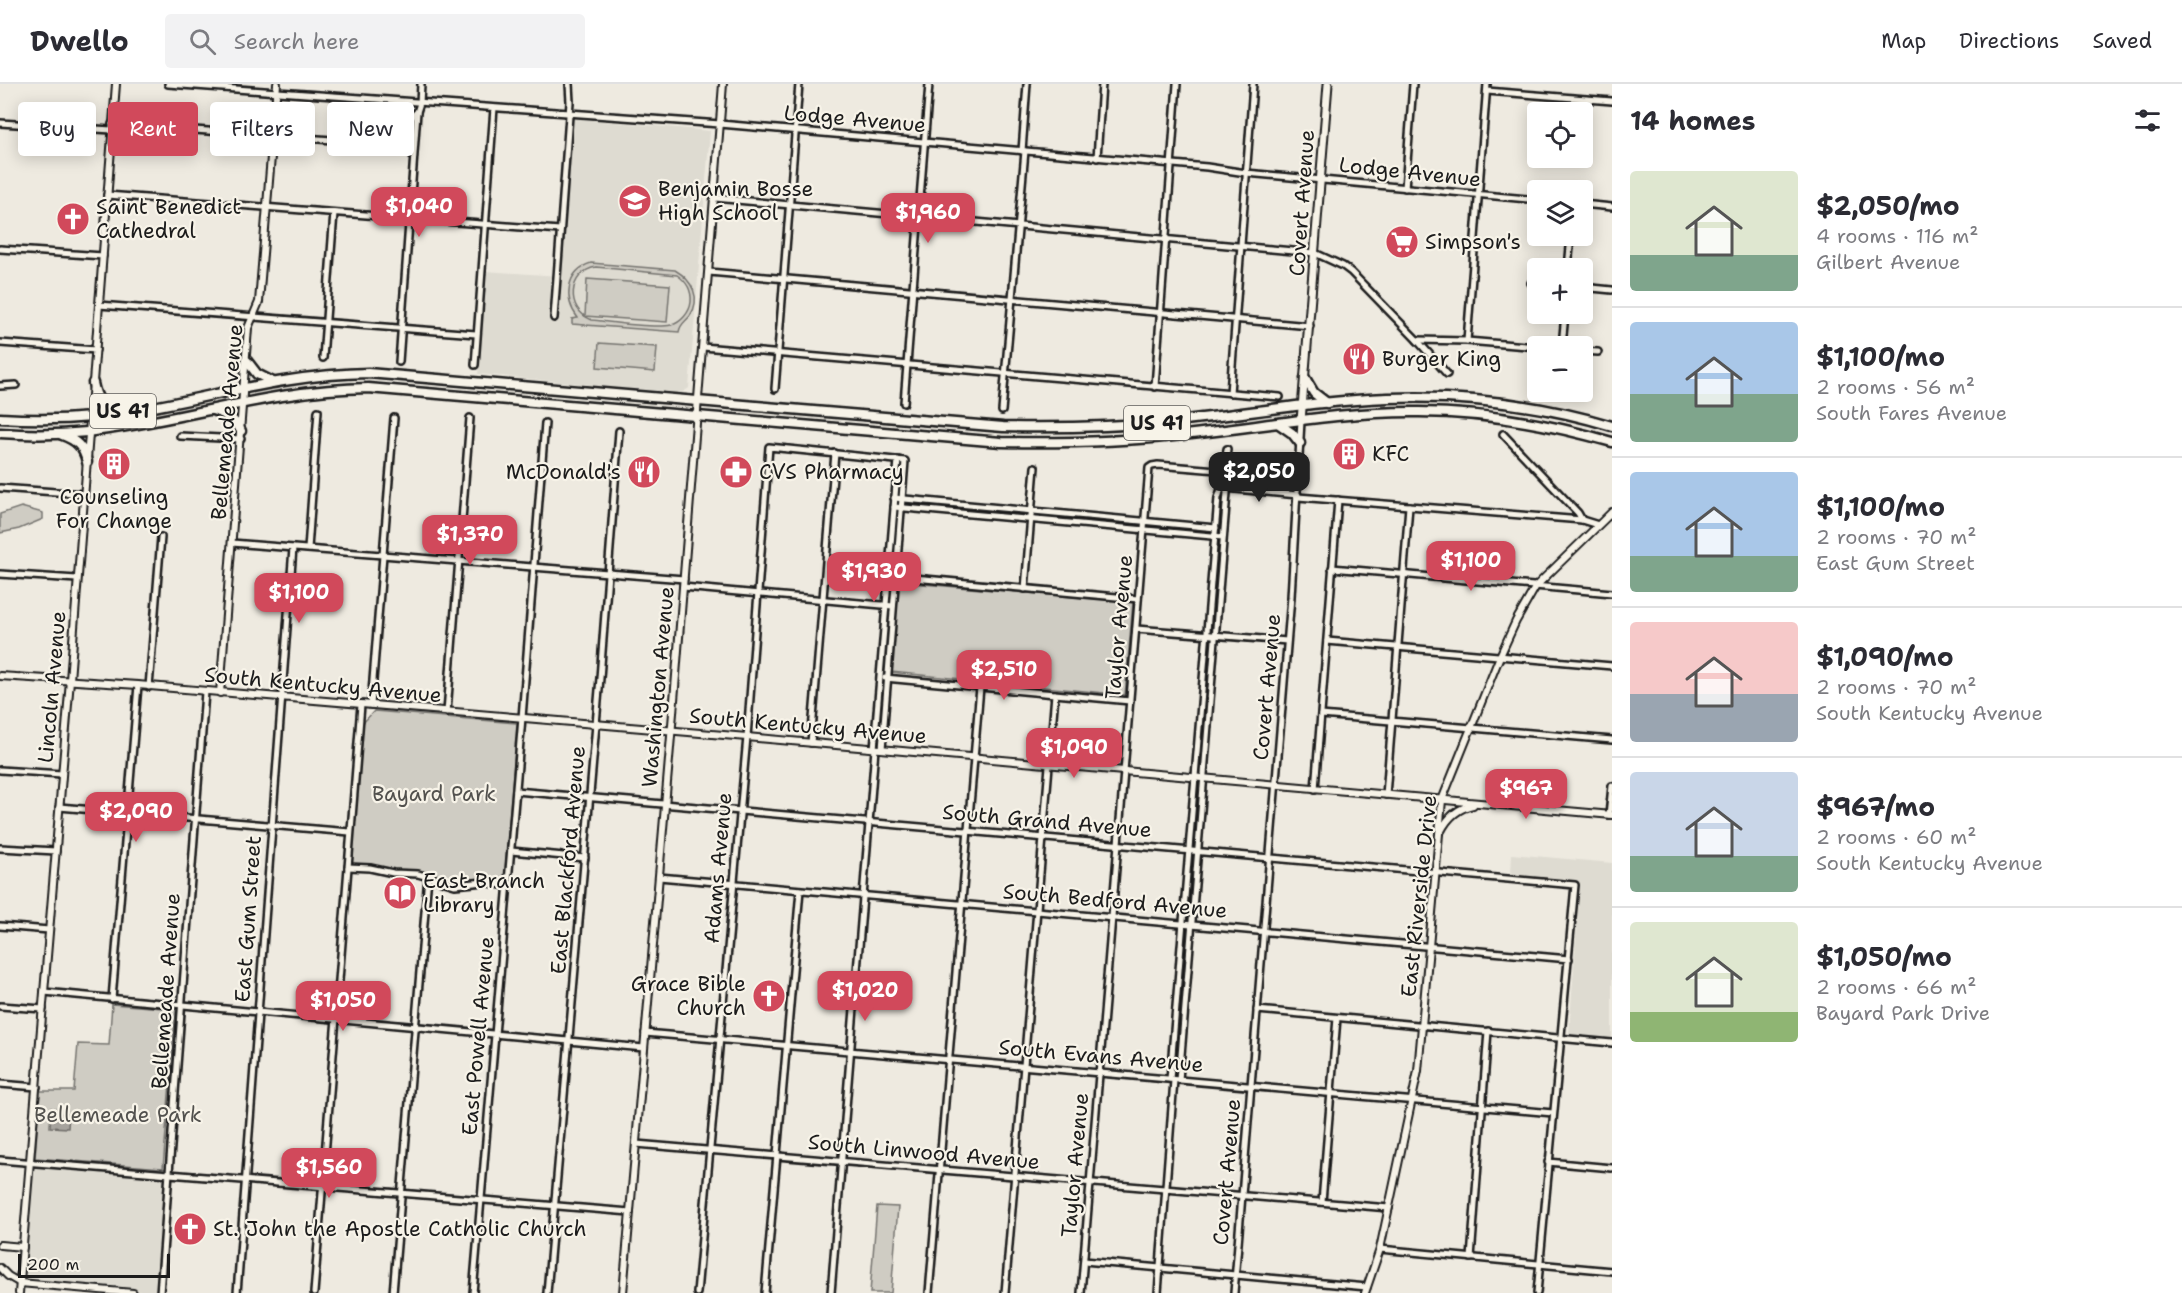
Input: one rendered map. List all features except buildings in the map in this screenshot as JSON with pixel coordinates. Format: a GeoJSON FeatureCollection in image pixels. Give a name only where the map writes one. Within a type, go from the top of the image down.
{"type":"FeatureCollection","features":[{"type":"Feature","properties":{"kind":"highway"},"geometry":{"type":"LineString","coordinates":[[247,361],[257,374],[273,382]]}},
{"type":"Feature","properties":{"kind":"highway","name":"US 41"},"geometry":{"type":"LineString","coordinates":[[0,418],[41,420],[90,417],[317,375],[368,373],[974,426],[1083,427],[1166,422],[1328,403],[1407,397],[1480,400],[1552,410],[1612,426]]}},
{"type":"Feature","properties":{"kind":"highway"},"geometry":{"type":"LineString","coordinates":[[1305,378],[1314,393],[1328,403]]}},
{"type":"Feature","properties":{"kind":"highway"},"geometry":{"type":"LineString","coordinates":[[480,397],[475,395],[473,389],[481,382]]}},
{"type":"Feature","properties":{"kind":"highway"},"geometry":{"type":"LineString","coordinates":[[93,383],[100,402],[110,409],[123,411]]}},
{"type":"Feature","properties":{"kind":"highway","name":"US 41"},"geometry":{"type":"LineString","coordinates":[[0,433],[89,432],[300,392],[349,388],[387,389],[978,441],[1086,442],[1174,436],[1396,412],[1468,414],[1537,423],[1612,442]]}},
{"type":"Feature","properties":{"kind":"highway"},"geometry":{"type":"LineString","coordinates":[[208,410],[228,416],[236,422],[241,435]]}},
{"type":"Feature","properties":{"kind":"highway"},"geometry":{"type":"LineString","coordinates":[[856,431],[864,424],[864,420],[857,416]]}},
{"type":"Feature","properties":{"kind":"highway"},"geometry":{"type":"LineString","coordinates":[[1279,424],[1292,433],[1300,443]]}},
{"type":"Feature","properties":{"kind":"highway"},"geometry":{"type":"LineString","coordinates":[[59,434],[76,442],[84,452],[87,462]]}},
{"type":"Feature","properties":{"kind":"main road","name":"Covert Avenue"},"geometry":{"type":"LineString","coordinates":[[1301,421],[1328,84]]}},
{"type":"Feature","properties":{"kind":"street","name":"Lincoln Avenue"},"geometry":{"type":"LineString","coordinates":[[114,102],[116,84]]}},
{"type":"Feature","properties":{"kind":"street","name":"Lodge Avenue"},"geometry":{"type":"LineString","coordinates":[[168,84],[276,87],[420,103],[720,124],[1527,199]]}},
{"type":"Feature","properties":{"kind":"street"},"geometry":{"type":"LineString","coordinates":[[414,146],[421,84]]}},
{"type":"Feature","properties":{"kind":"street"},"geometry":{"type":"LineString","coordinates":[[554,318],[569,113],[569,84]]}},
{"type":"Feature","properties":{"kind":"street","name":"Washington Avenue"},"geometry":{"type":"LineString","coordinates":[[623,1293],[672,731],[723,84]]}},
{"type":"Feature","properties":{"kind":"street"},"geometry":{"type":"LineString","coordinates":[[775,389],[799,84]]}},
{"type":"Feature","properties":{"kind":"street"},"geometry":{"type":"LineString","coordinates":[[904,403],[929,84]]}},
{"type":"Feature","properties":{"kind":"street"},"geometry":{"type":"LineString","coordinates":[[1002,411],[1019,225],[1027,84]]}},
{"type":"Feature","properties":{"kind":"street"},"geometry":{"type":"LineString","coordinates":[[1097,158],[1102,84]]}},
{"type":"Feature","properties":{"kind":"street"},"geometry":{"type":"LineString","coordinates":[[1155,387],[1177,84]]}},
{"type":"Feature","properties":{"kind":"street"},"geometry":{"type":"LineString","coordinates":[[1230,393],[1253,84]]}},
{"type":"Feature","properties":{"kind":"street"},"geometry":{"type":"LineString","coordinates":[[1405,188],[1413,84]]}},
{"type":"Feature","properties":{"kind":"street"},"geometry":{"type":"LineString","coordinates":[[1467,340],[1487,84]]}},
{"type":"Feature","properties":{"kind":"street","name":"Bellemeade Avenue"},"geometry":{"type":"LineString","coordinates":[[275,102],[276,87]]}},
{"type":"Feature","properties":{"kind":"street"},"geometry":{"type":"LineString","coordinates":[[1487,91],[1612,101]]}},
{"type":"Feature","properties":{"kind":"street"},"geometry":{"type":"LineString","coordinates":[[475,365],[494,108]]}},
{"type":"Feature","properties":{"kind":"street"},"geometry":{"type":"LineString","coordinates":[[0,123],[108,127]]}},
{"type":"Feature","properties":{"kind":"street","name":"Lincoln Avenue"},"geometry":{"type":"LineString","coordinates":[[19,1293],[70,680],[110,156]]}},
{"type":"Feature","properties":{"kind":"street","name":"Bellemeade Avenue"},"geometry":{"type":"LineString","coordinates":[[220,693],[248,328],[259,302],[271,156]]}},
{"type":"Feature","properties":{"kind":"street"},"geometry":{"type":"LineString","coordinates":[[399,362],[413,156]]}},
{"type":"Feature","properties":{"kind":"street"},"geometry":{"type":"LineString","coordinates":[[107,195],[560,230]]}},
{"type":"Feature","properties":{"kind":"street"},"geometry":{"type":"LineString","coordinates":[[715,198],[1315,253],[1351,272],[1447,374]]}},
{"type":"Feature","properties":{"kind":"street"},"geometry":{"type":"LineString","coordinates":[[1593,205],[1612,207]]}},
{"type":"Feature","properties":{"kind":"street"},"geometry":{"type":"LineString","coordinates":[[323,358],[334,213]]}},
{"type":"Feature","properties":{"kind":"street"},"geometry":{"type":"LineString","coordinates":[[0,249],[102,256]]}},
{"type":"Feature","properties":{"kind":"street"},"geometry":{"type":"LineString","coordinates":[[709,272],[1310,326]]}},
{"type":"Feature","properties":{"kind":"street"},"geometry":{"type":"LineString","coordinates":[[1593,288],[1612,290]]}},
{"type":"Feature","properties":{"kind":"street"},"geometry":{"type":"LineString","coordinates":[[99,305],[476,334]]}},
{"type":"Feature","properties":{"kind":"street"},"geometry":{"type":"LineString","coordinates":[[1417,340],[1467,340],[1527,346]]}},
{"type":"Feature","properties":{"kind":"street"},"geometry":{"type":"LineString","coordinates":[[0,343],[96,350]]}},
{"type":"Feature","properties":{"kind":"street"},"geometry":{"type":"LineString","coordinates":[[703,347],[1280,397]]}},
{"type":"Feature","properties":{"kind":"street"},"geometry":{"type":"LineString","coordinates":[[1593,352],[1598,352]]}},
{"type":"Feature","properties":{"kind":"street"},"geometry":{"type":"LineString","coordinates":[[0,386],[16,385]]}},
{"type":"Feature","properties":{"kind":"street"},"geometry":{"type":"LineString","coordinates":[[308,549],[318,411]]}},
{"type":"Feature","properties":{"kind":"street"},"geometry":{"type":"LineString","coordinates":[[371,705],[394,418]]}},
{"type":"Feature","properties":{"kind":"street"},"geometry":{"type":"LineString","coordinates":[[447,712],[470,418]]}},
{"type":"Feature","properties":{"kind":"street","name":"Covert Avenue"},"geometry":{"type":"LineString","coordinates":[[1234,1293],[1276,786],[1298,496],[1301,421]]}},
{"type":"Feature","properties":{"kind":"street","name":"East Powell Avenue"},"geometry":{"type":"LineString","coordinates":[[473,1293],[545,423]]}},
{"type":"Feature","properties":{"kind":"street","name":"East Blackford Avenue"},"geometry":{"type":"LineString","coordinates":[[547,1293],[619,430]]}},
{"type":"Feature","properties":{"kind":"street"},"geometry":{"type":"LineString","coordinates":[[180,436],[241,435]]}},
{"type":"Feature","properties":{"kind":"street"},"geometry":{"type":"LineString","coordinates":[[1503,435],[1578,513],[1582,520]]}},
{"type":"Feature","properties":{"kind":"street","name":"Adams Avenue"},"geometry":{"type":"LineString","coordinates":[[697,1293],[747,737],[770,447],[835,453]]}},
{"type":"Feature","properties":{"kind":"street"},"geometry":{"type":"LineString","coordinates":[[1158,1293],[1189,850],[1215,635],[1224,528],[1224,478],[1227,449]]}},
{"type":"Feature","properties":{"kind":"street"},"geometry":{"type":"LineString","coordinates":[[811,743],[835,453],[905,461],[888,678],[869,821],[831,1293]]}},
{"type":"Feature","properties":{"kind":"street"},"geometry":{"type":"LineString","coordinates":[[877,749],[880,678],[898,460]]}},
{"type":"Feature","properties":{"kind":"street","name":"Taylor Avenue"},"geometry":{"type":"LineString","coordinates":[[1081,1293],[1151,466],[1225,470]]}},
{"type":"Feature","properties":{"kind":"street"},"geometry":{"type":"LineString","coordinates":[[1025,589],[1035,467]]}},
{"type":"Feature","properties":{"kind":"street"},"geometry":{"type":"LineString","coordinates":[[1225,470],[1299,477]]}},
{"type":"Feature","properties":{"kind":"street"},"geometry":{"type":"LineString","coordinates":[[0,488],[84,494]]}},
{"type":"Feature","properties":{"kind":"street"},"geometry":{"type":"LineString","coordinates":[[1224,488],[1338,500],[1582,520],[1598,525]]}},
{"type":"Feature","properties":{"kind":"street"},"geometry":{"type":"LineString","coordinates":[[1174,1080],[1197,851],[1207,634],[1215,528],[1218,498],[1224,488]]}},
{"type":"Feature","properties":{"kind":"street"},"geometry":{"type":"LineString","coordinates":[[894,498],[1224,528]]}},
{"type":"Feature","properties":{"kind":"street"},"geometry":{"type":"LineString","coordinates":[[1315,789],[1338,500]]}},
{"type":"Feature","properties":{"kind":"street"},"geometry":{"type":"LineString","coordinates":[[1386,795],[1409,506]]}},
{"type":"Feature","properties":{"kind":"street"},"geometry":{"type":"LineString","coordinates":[[894,507],[1223,537]]}},
{"type":"Feature","properties":{"kind":"street","name":"East Riverside Drive"},"geometry":{"type":"LineString","coordinates":[[1366,1290],[1380,1249],[1418,1072],[1442,800],[1515,621],[1536,586],[1612,512]]}},
{"type":"Feature","properties":{"kind":"street"},"geometry":{"type":"LineString","coordinates":[[1605,518],[1612,522]]}},
{"type":"Feature","properties":{"kind":"street"},"geometry":{"type":"LineString","coordinates":[[149,687],[161,537]]}},
{"type":"Feature","properties":{"kind":"street"},"geometry":{"type":"LineString","coordinates":[[232,543],[684,579]]}},
{"type":"Feature","properties":{"kind":"street","name":"East Gum Street"},"geometry":{"type":"LineString","coordinates":[[237,1293],[293,548]]}},
{"type":"Feature","properties":{"kind":"street"},"geometry":{"type":"LineString","coordinates":[[1332,568],[1612,593]]}},
{"type":"Feature","properties":{"kind":"street"},"geometry":{"type":"LineString","coordinates":[[0,574],[77,579]]}},
{"type":"Feature","properties":{"kind":"street"},"geometry":{"type":"LineString","coordinates":[[888,576],[1138,599]]}},
{"type":"Feature","properties":{"kind":"street"},"geometry":{"type":"LineString","coordinates":[[683,587],[893,606]]}},
{"type":"Feature","properties":{"kind":"street"},"geometry":{"type":"LineString","coordinates":[[1136,629],[1287,641]]}},
{"type":"Feature","properties":{"kind":"street"},"geometry":{"type":"LineString","coordinates":[[1327,641],[1612,666]]}},
{"type":"Feature","properties":{"kind":"street","name":"South Kentucky Avenue"},"geometry":{"type":"LineString","coordinates":[[0,676],[747,737],[1611,815]]}},
{"type":"Feature","properties":{"kind":"street"},"geometry":{"type":"LineString","coordinates":[[880,678],[1130,701]]}},
{"type":"Feature","properties":{"kind":"street"},"geometry":{"type":"LineString","coordinates":[[112,999],[138,686]]}},
{"type":"Feature","properties":{"kind":"street"},"geometry":{"type":"LineString","coordinates":[[929,1293],[980,687]]}},
{"type":"Feature","properties":{"kind":"street","name":"Bellemeade Avenue"},"geometry":{"type":"LineString","coordinates":[[160,1293],[205,692]]}},
{"type":"Feature","properties":{"kind":"street"},"geometry":{"type":"LineString","coordinates":[[1005,1293],[1055,694]]}},
{"type":"Feature","properties":{"kind":"street"},"geometry":{"type":"LineString","coordinates":[[314,1293],[361,705]]}},
{"type":"Feature","properties":{"kind":"street"},"geometry":{"type":"LineString","coordinates":[[1321,715],[1612,740]]}},
{"type":"Feature","properties":{"kind":"street"},"geometry":{"type":"LineString","coordinates":[[0,770],[62,774]]}},
{"type":"Feature","properties":{"kind":"street"},"geometry":{"type":"LineString","coordinates":[[1611,815],[1612,786]]}},
{"type":"Feature","properties":{"kind":"street","name":"South Grand Avenue"},"geometry":{"type":"LineString","coordinates":[[516,791],[1575,885],[1569,959]]}},
{"type":"Feature","properties":{"kind":"street"},"geometry":{"type":"LineString","coordinates":[[1437,849],[1441,832],[1448,819],[1461,808],[1480,803]]}},
{"type":"Feature","properties":{"kind":"street"},"geometry":{"type":"LineString","coordinates":[[59,807],[350,832]]}},
{"type":"Feature","properties":{"kind":"street"},"geometry":{"type":"LineString","coordinates":[[0,848],[56,851]]}},
{"type":"Feature","properties":{"kind":"street"},"geometry":{"type":"LineString","coordinates":[[511,851],[585,858]]}},
{"type":"Feature","properties":{"kind":"street"},"geometry":{"type":"LineString","coordinates":[[348,867],[370,868],[393,873],[409,872],[455,885],[484,882],[508,886]]}},
{"type":"Feature","properties":{"kind":"street"},"geometry":{"type":"LineString","coordinates":[[393,1293],[428,876]]}},
{"type":"Feature","properties":{"kind":"street","name":"South Bedford Avenue"},"geometry":{"type":"LineString","coordinates":[[659,877],[1569,959]]}},
{"type":"Feature","properties":{"kind":"street"},"geometry":{"type":"LineString","coordinates":[[765,1293],[800,890]]}},
{"type":"Feature","properties":{"kind":"street"},"geometry":{"type":"LineString","coordinates":[[0,926],[49,930]]}},
{"type":"Feature","properties":{"kind":"street"},"geometry":{"type":"LineString","coordinates":[[1537,1293],[1569,959]]}},
{"type":"Feature","properties":{"kind":"street"},"geometry":{"type":"LineString","coordinates":[[45,992],[644,1048]]}},
{"type":"Feature","properties":{"kind":"street"},"geometry":{"type":"LineString","coordinates":[[0,1005],[43,1009]]}},
{"type":"Feature","properties":{"kind":"street"},"geometry":{"type":"LineString","coordinates":[[1257,1010],[1612,1043]]}},
{"type":"Feature","properties":{"kind":"street"},"geometry":{"type":"LineString","coordinates":[[1322,1202],[1337,1018]]}},
{"type":"Feature","properties":{"kind":"street"},"geometry":{"type":"LineString","coordinates":[[1471,1258],[1488,1031]]}},
{"type":"Feature","properties":{"kind":"street","name":"South Evans Avenue"},"geometry":{"type":"LineString","coordinates":[[645,1033],[1553,1113]]}},
{"type":"Feature","properties":{"kind":"street"},"geometry":{"type":"LineString","coordinates":[[0,1084],[36,1087]]}},
{"type":"Feature","properties":{"kind":"street","name":"South Linwood Avenue"},"geometry":{"type":"LineString","coordinates":[[636,1144],[1389,1208]]}},
{"type":"Feature","properties":{"kind":"street"},"geometry":{"type":"LineString","coordinates":[[0,1160],[630,1212]]}},
{"type":"Feature","properties":{"kind":"street"},"geometry":{"type":"LineString","coordinates":[[1548,1162],[1612,1168]]}},
{"type":"Feature","properties":{"kind":"street"},"geometry":{"type":"LineString","coordinates":[[0,1245],[23,1247]]}},
{"type":"Feature","properties":{"kind":"street"},"geometry":{"type":"LineString","coordinates":[[1380,1249],[1612,1271]]}},
{"type":"Feature","properties":{"kind":"street"},"geometry":{"type":"LineString","coordinates":[[1084,1261],[1236,1274],[1366,1290]]}},
{"type":"Feature","properties":{"kind":"street"},"geometry":{"type":"LineString","coordinates":[[0,1268],[20,1283],[88,1291],[133,1293]]}},
{"type":"Feature","properties":{"kind":"shaded area","name":"Benjamin Bosse High School"},"geometry":{"type":"Polygon","coordinates":[[[571,118],[710,131],[689,388],[680,394],[478,374],[485,271],[559,276],[571,118]]]}},
{"type":"Feature","properties":{"kind":"shaded area"},"geometry":{"type":"Polygon","coordinates":[[[1512,854],[1612,863],[1612,1040],[1569,1035],[1580,883],[1511,876],[1512,854]]]}},
{"type":"Feature","properties":{"kind":"shaded area"},"geometry":{"type":"Polygon","coordinates":[[[51,1108],[58,1109],[58,1113],[69,1114],[68,1128],[50,1127],[51,1108]]]}},
{"type":"Feature","properties":{"kind":"shaded area"},"geometry":{"type":"Polygon","coordinates":[[[33,1165],[167,1175],[158,1293],[22,1282],[33,1165]]]}},
{"type":"Feature","properties":{"kind":"green space"},"geometry":{"type":"Polygon","coordinates":[[[591,263],[675,270],[686,279],[693,290],[695,303],[693,309],[679,332],[572,324],[572,319],[578,318],[570,303],[570,286],[576,272],[591,263]],[[596,267],[587,270],[575,283],[574,300],[583,315],[592,320],[644,326],[671,325],[684,317],[691,302],[688,286],[677,275],[596,267]]]}},
{"type":"Feature","properties":{"kind":"green space"},"geometry":{"type":"Polygon","coordinates":[[[587,279],[670,285],[667,322],[585,316],[587,279]]]}},
{"type":"Feature","properties":{"kind":"green space"},"geometry":{"type":"Polygon","coordinates":[[[599,343],[657,347],[655,372],[597,367],[599,343]]]}},
{"type":"Feature","properties":{"kind":"green space"},"geometry":{"type":"Polygon","coordinates":[[[21,507],[43,513],[43,519],[19,529],[0,533],[0,514],[21,507]]]}},
{"type":"Feature","properties":{"kind":"green space"},"geometry":{"type":"Polygon","coordinates":[[[898,582],[1133,602],[1125,695],[891,672],[898,582]]]}},
{"type":"Feature","properties":{"kind":"green space","name":"Bayard Park"},"geometry":{"type":"Polygon","coordinates":[[[374,711],[517,724],[504,884],[454,883],[427,873],[351,865],[362,724],[374,711]]]}},
{"type":"Feature","properties":{"kind":"green space","name":"Bellemeade Park"},"geometry":{"type":"Polygon","coordinates":[[[112,1004],[176,1009],[163,1168],[35,1158],[40,1091],[74,1091],[78,1044],[109,1045],[112,1004]]]}},
{"type":"Feature","properties":{"kind":"green space"},"geometry":{"type":"Polygon","coordinates":[[[877,1206],[898,1207],[891,1293],[870,1293],[877,1206]]]}},
{"type":"Feature","properties":{"kind":"place","name":"Benjamin Bosse High School"},"geometry":{"type":"Point","coordinates":[635,201]}},
{"type":"Feature","properties":{"kind":"place","name":"Saint Benedict Cathedral"},"geometry":{"type":"Point","coordinates":[73,219]}},
{"type":"Feature","properties":{"kind":"place","name":"Simpson's"},"geometry":{"type":"Point","coordinates":[1402,242]}},
{"type":"Feature","properties":{"kind":"place","name":"Burger King"},"geometry":{"type":"Point","coordinates":[1359,359]}},
{"type":"Feature","properties":{"kind":"place","name":"KFC"},"geometry":{"type":"Point","coordinates":[1349,454]}},
{"type":"Feature","properties":{"kind":"place","name":"Counseling For Change"},"geometry":{"type":"Point","coordinates":[114,464]}},
{"type":"Feature","properties":{"kind":"place","name":"McDonald's"},"geometry":{"type":"Point","coordinates":[644,472]}},
{"type":"Feature","properties":{"kind":"place","name":"CVS Pharmacy"},"geometry":{"type":"Point","coordinates":[736,472]}},
{"type":"Feature","properties":{"kind":"place","name":"East Branch Library"},"geometry":{"type":"Point","coordinates":[400,893]}},
{"type":"Feature","properties":{"kind":"place","name":"Grace Bible Church"},"geometry":{"type":"Point","coordinates":[769,996]}},
{"type":"Feature","properties":{"kind":"place","name":"St. John the Apostle Catholic Church"},"geometry":{"type":"Point","coordinates":[190,1229]}}]}
